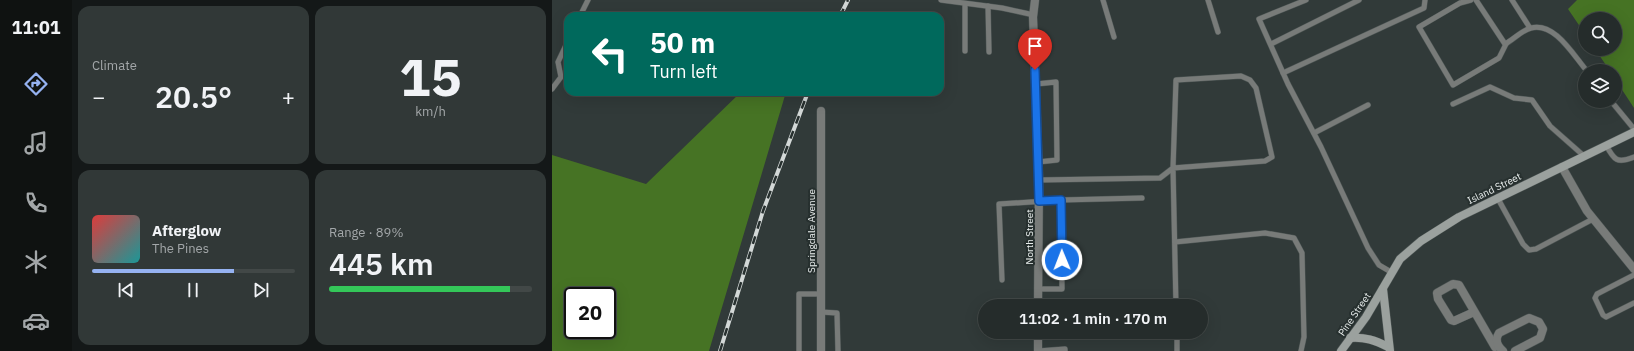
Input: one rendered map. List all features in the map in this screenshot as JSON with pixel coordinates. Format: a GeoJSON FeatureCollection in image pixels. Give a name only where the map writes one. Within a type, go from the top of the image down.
{"type":"FeatureCollection","features":[{"type":"Feature","properties":{"kind":"street","name":"North Street"},"geometry":{"type":"LineString","coordinates":[[1037,1],[1034,15],[1039,180],[1038,299]]}},
{"type":"Feature","properties":{"kind":"street","name":"Springdale Avenue"},"geometry":{"type":"LineString","coordinates":[[821,111],[821,351]]}},
{"type":"Feature","properties":{"kind":"street","name":"Island Street"},"geometry":{"type":"LineString","coordinates":[[1383,289],[1391,272],[1400,259],[1421,241],[1459,217],[1634,131]]}},
{"type":"Feature","properties":{"kind":"street"},"geometry":{"type":"LineString","coordinates":[[1562,167],[1593,219],[1615,243],[1634,269]]}},
{"type":"Feature","properties":{"kind":"street"},"geometry":{"type":"LineString","coordinates":[[1474,312],[1454,321],[1451,320],[1438,299],[1437,293],[1453,284],[1457,284],[1474,312],[1496,349]]}},
{"type":"Feature","properties":{"kind":"street"},"geometry":{"type":"LineString","coordinates":[[1383,289],[1389,349]]}},
{"type":"Feature","properties":{"kind":"street","name":"Pine Street"},"geometry":{"type":"LineString","coordinates":[[1340,351],[1366,318],[1383,289]]}},
{"type":"Feature","properties":{"kind":"street"},"geometry":{"type":"LineString","coordinates":[[1496,349],[1499,334],[1529,318],[1539,322],[1543,329],[1540,338],[1515,351]]}},
{"type":"Feature","properties":{"kind":"street"},"geometry":{"type":"LineString","coordinates":[[1350,338],[1374,340],[1389,349]]}},
{"type":"Feature","properties":{"kind":"street"},"geometry":{"type":"LineString","coordinates":[[1038,339],[1038,351]]}},
{"type":"Feature","properties":{"kind":"lane"},"geometry":{"type":"LineString","coordinates":[[582,12],[588,0]]}},
{"type":"Feature","properties":{"kind":"lane"},"geometry":{"type":"LineString","coordinates":[[941,0],[988,6],[1034,15]]}},
{"type":"Feature","properties":{"kind":"lane"},"geometry":{"type":"LineString","coordinates":[[1102,0],[1114,37]]}},
{"type":"Feature","properties":{"kind":"lane"},"geometry":{"type":"LineString","coordinates":[[1208,0],[1218,32]]}},
{"type":"Feature","properties":{"kind":"lane"},"geometry":{"type":"LineString","coordinates":[[1306,0],[1259,19],[1368,248],[1378,265],[1391,272]]}},
{"type":"Feature","properties":{"kind":"lane"},"geometry":{"type":"LineString","coordinates":[[1270,44],[1359,0]]}},
{"type":"Feature","properties":{"kind":"lane"},"geometry":{"type":"LineString","coordinates":[[1283,72],[1424,8],[1425,0]]}},
{"type":"Feature","properties":{"kind":"lane"},"geometry":{"type":"LineString","coordinates":[[1471,0],[1460,3],[1419,27],[1453,85],[1499,58],[1506,44],[1530,28],[1547,28],[1556,33],[1580,64]]}},
{"type":"Feature","properties":{"kind":"lane"},"geometry":{"type":"LineString","coordinates":[[1476,0],[1506,44]]}},
{"type":"Feature","properties":{"kind":"lane"},"geometry":{"type":"LineString","coordinates":[[1512,0],[1530,28]]}},
{"type":"Feature","properties":{"kind":"lane"},"geometry":{"type":"LineString","coordinates":[[965,4],[965,52]]}},
{"type":"Feature","properties":{"kind":"lane"},"geometry":{"type":"LineString","coordinates":[[988,6],[989,52]]}},
{"type":"Feature","properties":{"kind":"lane"},"geometry":{"type":"LineString","coordinates":[[552,89],[561,77],[558,62],[564,49]]}},
{"type":"Feature","properties":{"kind":"lane"},"geometry":{"type":"LineString","coordinates":[[1039,180],[1160,178],[1173,168],[1266,161],[1272,157],[1256,88],[1250,80],[1241,76],[1176,80],[1173,168],[1176,299]]}},
{"type":"Feature","properties":{"kind":"lane"},"geometry":{"type":"LineString","coordinates":[[1036,84],[1056,82],[1057,160],[1038,162]]}},
{"type":"Feature","properties":{"kind":"lane"},"geometry":{"type":"LineString","coordinates":[[1454,104],[1490,87],[1514,98],[1532,100],[1550,126],[1584,156]]}},
{"type":"Feature","properties":{"kind":"lane"},"geometry":{"type":"LineString","coordinates":[[1314,134],[1368,105]]}},
{"type":"Feature","properties":{"kind":"lane"},"geometry":{"type":"LineString","coordinates":[[1616,108],[1634,131]]}},
{"type":"Feature","properties":{"kind":"lane"},"geometry":{"type":"LineString","coordinates":[[1606,145],[1617,160],[1626,160],[1634,157]]}},
{"type":"Feature","properties":{"kind":"lane"},"geometry":{"type":"LineString","coordinates":[[1497,197],[1523,244],[1529,250],[1536,249],[1593,219]]}},
{"type":"Feature","properties":{"kind":"lane"},"geometry":{"type":"LineString","coordinates":[[1002,280],[999,204],[1061,200],[1142,198]]}},
{"type":"Feature","properties":{"kind":"lane"},"geometry":{"type":"LineString","coordinates":[[1038,289],[1062,290],[1061,200]]}},
{"type":"Feature","properties":{"kind":"lane"},"geometry":{"type":"LineString","coordinates":[[1175,242],[1265,233],[1294,238],[1302,253],[1304,337],[1301,351]]}},
{"type":"Feature","properties":{"kind":"lane"},"geometry":{"type":"LineString","coordinates":[[1634,275],[1597,294],[1595,298],[1603,315],[1606,317],[1634,303]]}},
{"type":"Feature","properties":{"kind":"lane"},"geometry":{"type":"LineString","coordinates":[[799,351],[799,294],[822,294]]}},
{"type":"Feature","properties":{"kind":"lane"},"geometry":{"type":"LineString","coordinates":[[821,312],[838,313],[838,351]]}},
{"type":"Feature","properties":{"kind":"lane"},"geometry":{"type":"LineString","coordinates":[[1177,339],[1177,351]]}},
{"type":"Feature","properties":{"kind":"lane"},"geometry":{"type":"LineString","coordinates":[[1038,351],[1065,351]]}},
{"type":"Feature","properties":{"kind":"green space"},"geometry":{"type":"Polygon","coordinates":[[[1577,0],[1634,0],[1634,108],[1622,90],[1622,64],[1605,64],[1600,56],[1622,56],[1622,12],[1578,12],[1578,24],[1568,9],[1577,0]]]}},
{"type":"Feature","properties":{"kind":"green space"},"geometry":{"type":"Polygon","coordinates":[[[737,96],[785,96],[709,351],[552,351],[552,155],[646,184],[737,96]]]}},
{"type":"Feature","properties":{"kind":"railway"},"geometry":{"type":"LineString","coordinates":[[842,12],[848,0]]}},
{"type":"Feature","properties":{"kind":"railway"},"geometry":{"type":"LineString","coordinates":[[720,351],[763,211],[806,96]]}},
{"type":"Feature","properties":{"kind":"route"},"geometry":{"type":"LineString","coordinates":[[1035,70],[1039,201],[1061,200],[1062,260]]}}]}
